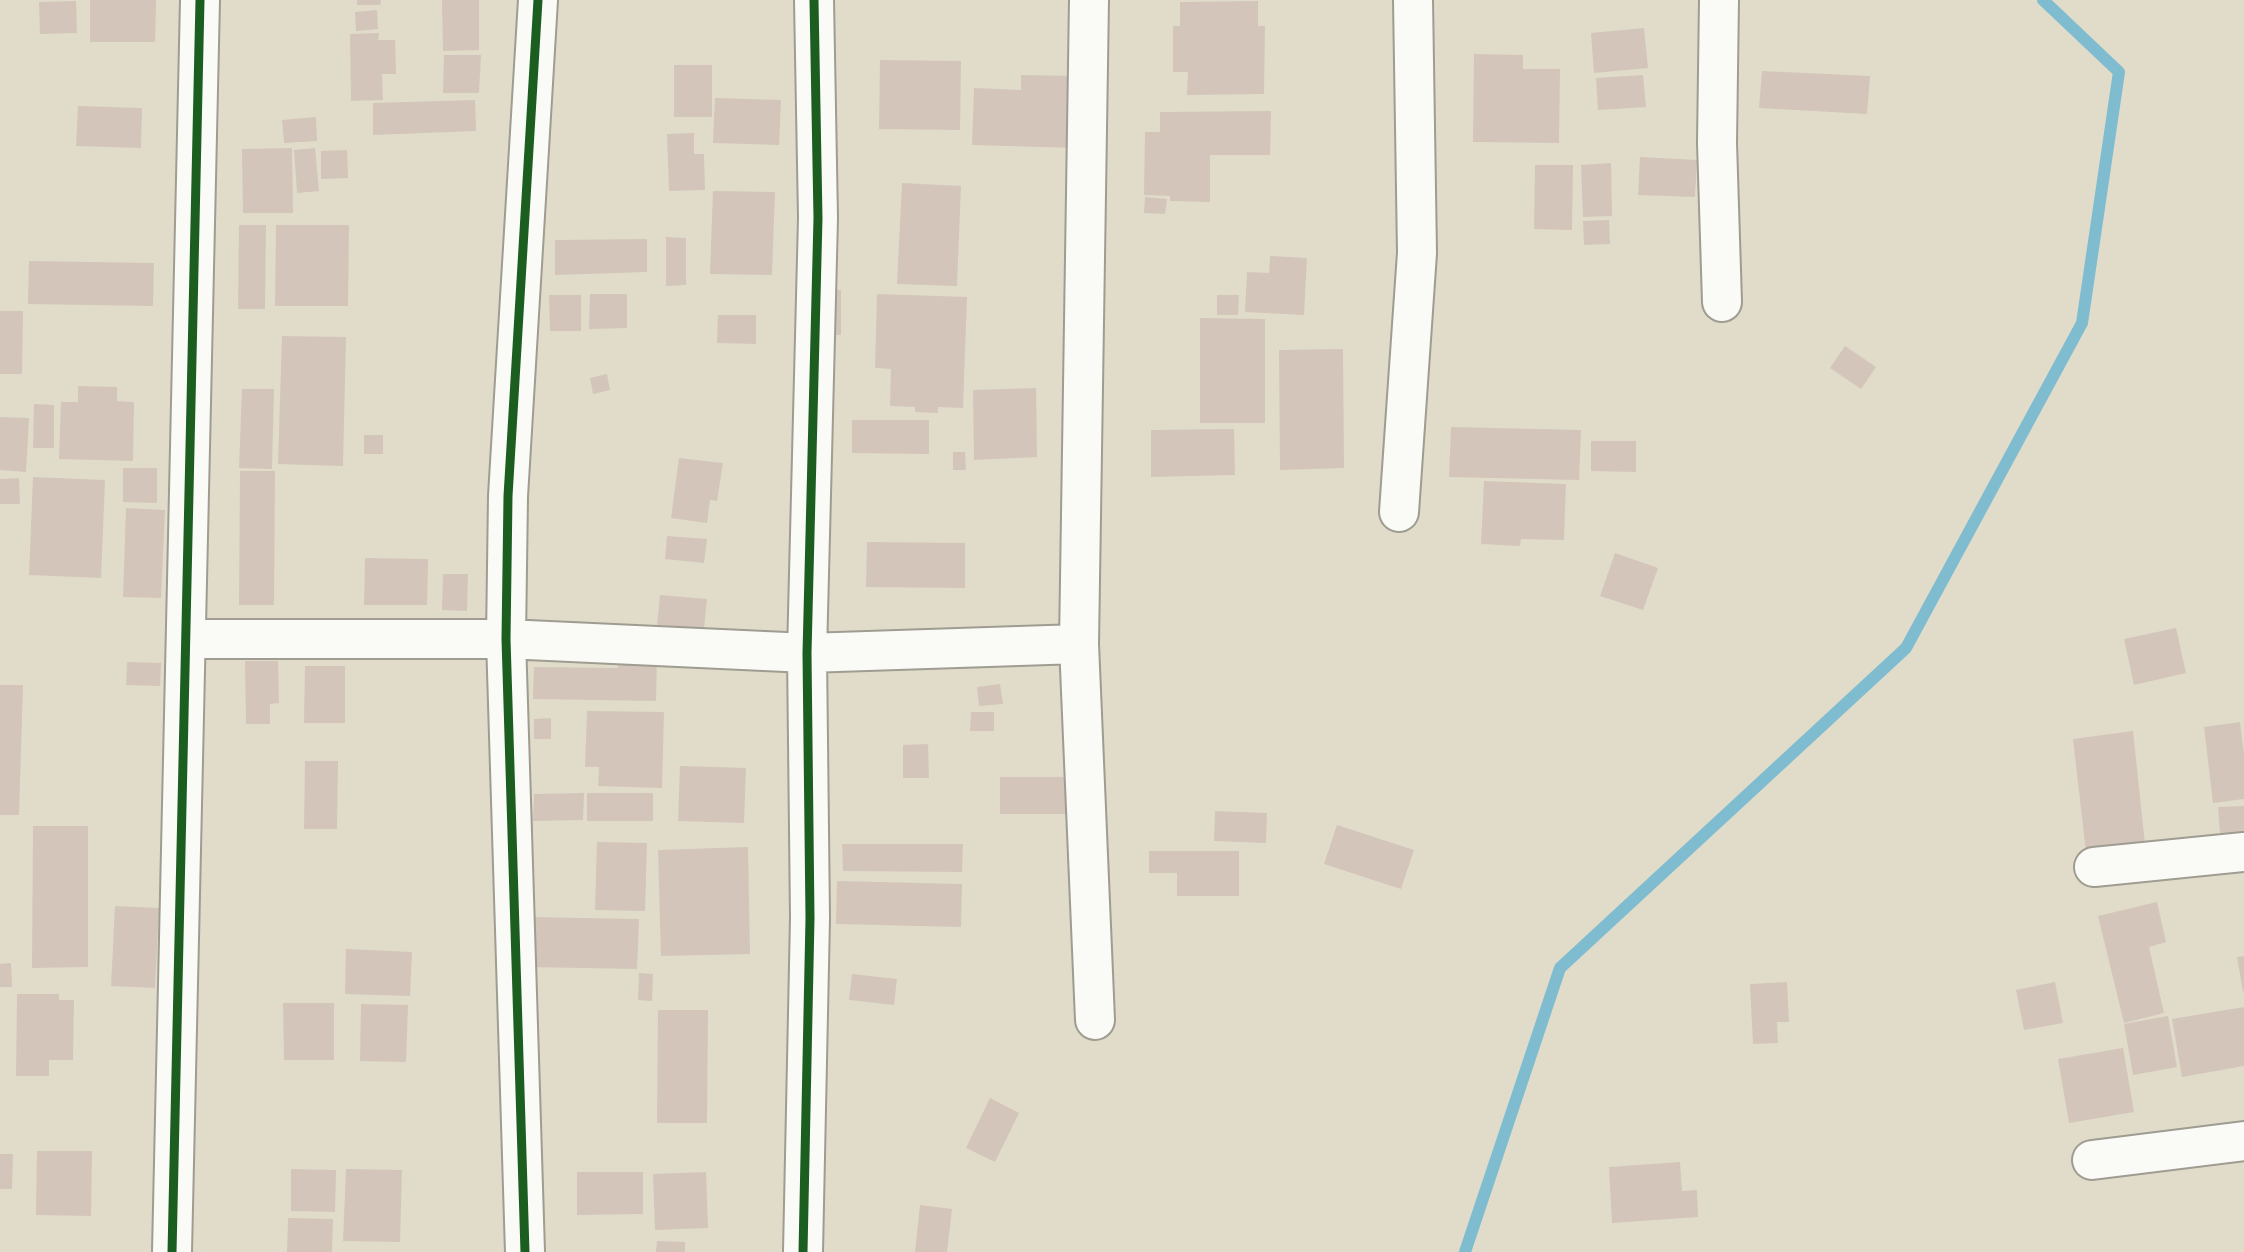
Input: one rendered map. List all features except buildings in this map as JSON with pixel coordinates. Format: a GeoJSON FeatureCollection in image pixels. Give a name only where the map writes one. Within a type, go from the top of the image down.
{"type":"FeatureCollection","features":[{"type":"Feature","properties":{"kind":"street"},"geometry":{"type":"LineString","coordinates":[[172,1252],[200,0]]}},
{"type":"Feature","properties":{"kind":"street"},"geometry":{"type":"LineString","coordinates":[[525,1252],[506,639],[508,496],[538,0]]}},
{"type":"Feature","properties":{"kind":"street"},"geometry":{"type":"LineString","coordinates":[[803,1252],[810,918],[807,653],[818,218],[814,0]]}},
{"type":"Feature","properties":{"kind":"street"},"geometry":{"type":"LineString","coordinates":[[1089,0],[1079,644],[1095,1020]]}},
{"type":"Feature","properties":{"kind":"street"},"geometry":{"type":"LineString","coordinates":[[1399,512],[1417,253],[1413,0]]}},
{"type":"Feature","properties":{"kind":"street"},"geometry":{"type":"LineString","coordinates":[[1719,0],[1717,143],[1722,302]]}},
{"type":"Feature","properties":{"kind":"street"},"geometry":{"type":"LineString","coordinates":[[186,639],[506,639],[807,653],[1079,644]]}},
{"type":"Feature","properties":{"kind":"street"},"geometry":{"type":"LineString","coordinates":[[2094,867],[2244,852]]}},
{"type":"Feature","properties":{"kind":"street"},"geometry":{"type":"LineString","coordinates":[[2092,1160],[2244,1141]]}},
{"type":"Feature","properties":{"kind":"waterway"},"geometry":{"type":"LineString","coordinates":[[1465,1252],[1560,968],[1906,648],[2082,323],[2119,72],[2043,0]]}},
{"type":"Feature","properties":{"kind":"cycle path"},"geometry":{"type":"LineString","coordinates":[[172,1252],[200,0]]}},
{"type":"Feature","properties":{"kind":"cycle path"},"geometry":{"type":"LineString","coordinates":[[525,1252],[506,639],[508,496],[538,0]]}},
{"type":"Feature","properties":{"kind":"cycle path"},"geometry":{"type":"LineString","coordinates":[[803,1252],[810,918],[807,653],[818,218],[814,0]]}}]}
